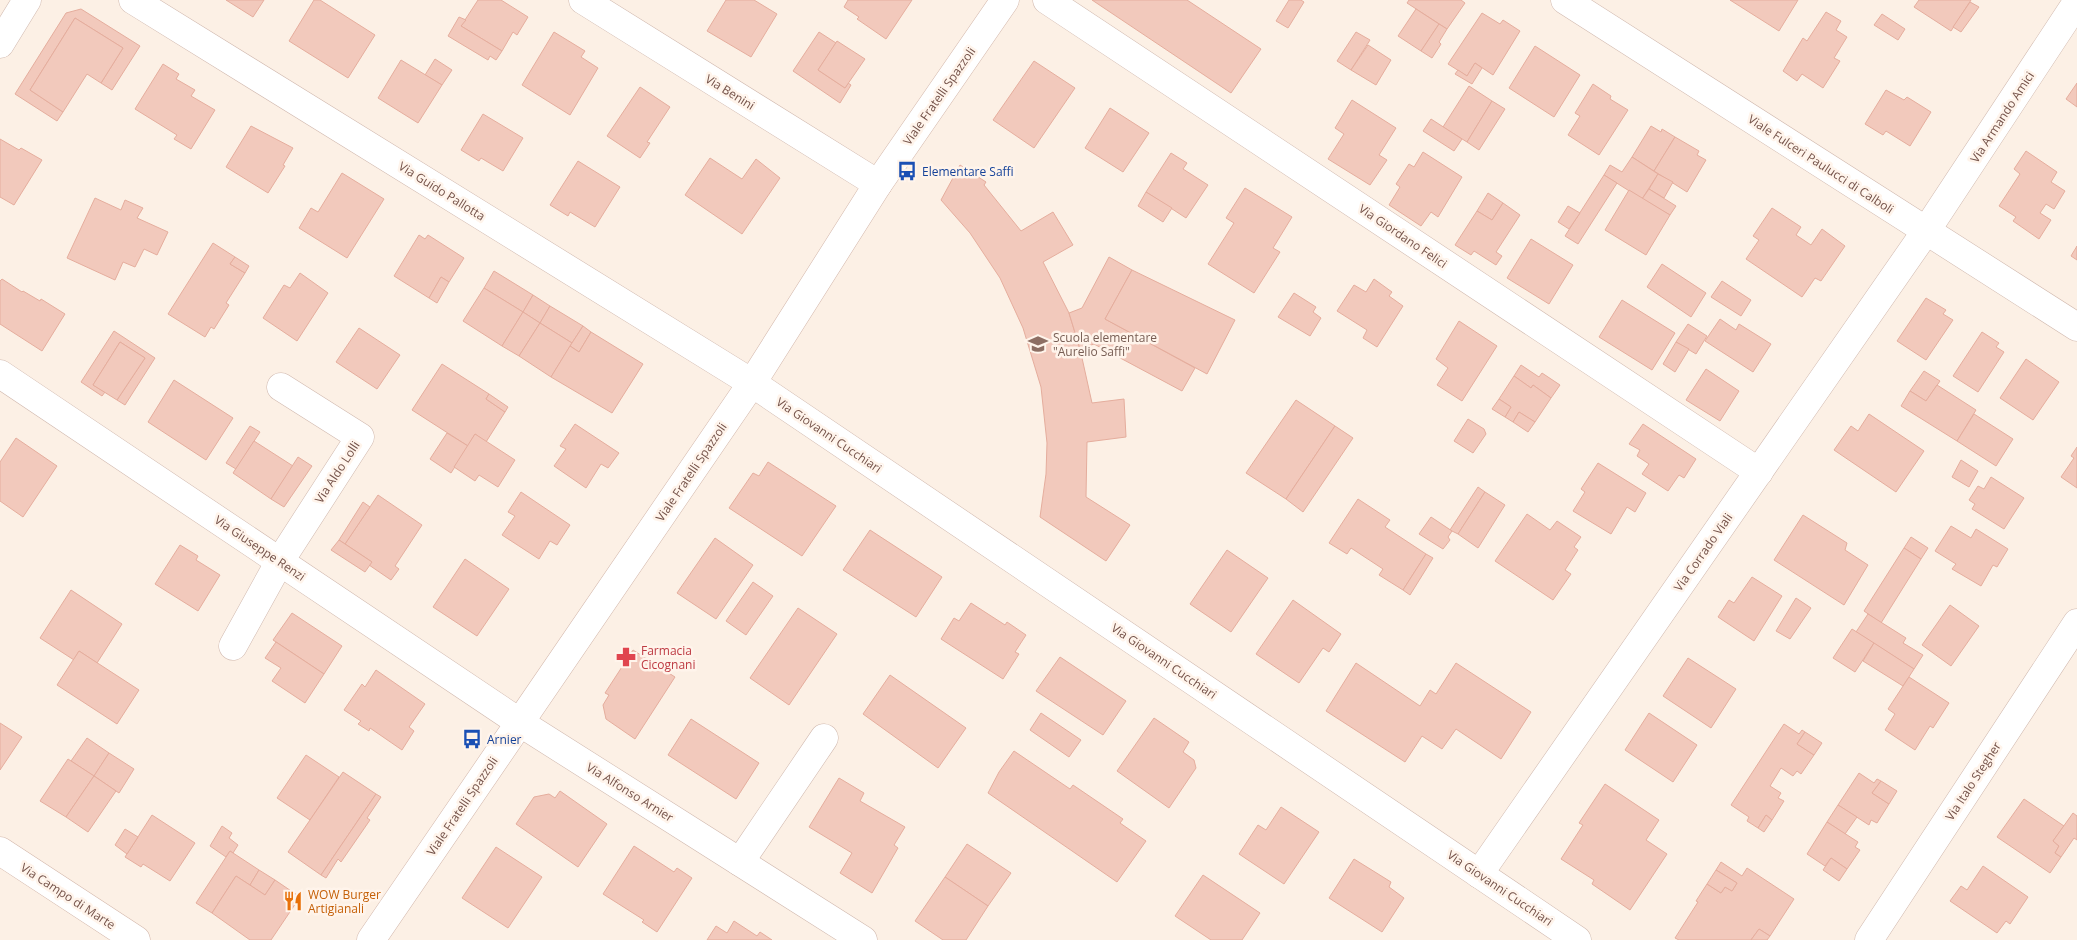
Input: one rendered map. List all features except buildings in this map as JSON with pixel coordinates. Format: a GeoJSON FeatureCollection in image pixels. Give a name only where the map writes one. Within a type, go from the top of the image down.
{"type":"FeatureCollection","features":[{"type":"Feature","properties":{"kind":"street"},"geometry":{"type":"LineString","coordinates":[[0,44],[27,0]]}},
{"type":"Feature","properties":{"kind":"street","name":"Via Guido Pallotta"},"geometry":{"type":"LineString","coordinates":[[133,0],[752,383]]}},
{"type":"Feature","properties":{"kind":"street","name":"Via Benini"},"geometry":{"type":"LineString","coordinates":[[583,0],[878,184]]}},
{"type":"Feature","properties":{"kind":"street","name":"Viale Fratelli Spazzoli"},"geometry":{"type":"LineString","coordinates":[[372,940],[752,383],[878,184],[1005,0]]}},
{"type":"Feature","properties":{"kind":"street","name":"Via Giordano Felici"},"geometry":{"type":"LineString","coordinates":[[1047,0],[1759,472]]}},
{"type":"Feature","properties":{"kind":"street","name":"Viale Fulceri Paulucci di Calboli"},"geometry":{"type":"LineString","coordinates":[[1565,0],[2077,328]]}},
{"type":"Feature","properties":{"kind":"street","name":"Via Armando Amici"},"geometry":{"type":"LineString","coordinates":[[1926,231],[2077,2]]}},
{"type":"Feature","properties":{"kind":"street","name":"Via Corrado Viali"},"geometry":{"type":"LineString","coordinates":[[1479,874],[1926,231]]}},
{"type":"Feature","properties":{"kind":"street","name":"Via Giuseppe Renzi"},"geometry":{"type":"LineString","coordinates":[[0,374],[519,722]]}},
{"type":"Feature","properties":{"kind":"street","name":"Via Giovanni Cucchiari"},"geometry":{"type":"LineString","coordinates":[[752,383],[1577,940]]}},
{"type":"Feature","properties":{"kind":"street","name":"Via Aldo Lolli"},"geometry":{"type":"LineString","coordinates":[[280,561],[360,437],[281,387]]}},
{"type":"Feature","properties":{"kind":"street"},"geometry":{"type":"LineString","coordinates":[[233,646],[280,561]]}},
{"type":"Feature","properties":{"kind":"street","name":"Via Italo Stegher"},"geometry":{"type":"LineString","coordinates":[[1869,940],[2077,623]]}},
{"type":"Feature","properties":{"kind":"street","name":"Via Alfonso Arnier"},"geometry":{"type":"LineString","coordinates":[[519,722],[863,940]]}},
{"type":"Feature","properties":{"kind":"street"},"geometry":{"type":"LineString","coordinates":[[740,862],[824,738]]}},
{"type":"Feature","properties":{"kind":"street","name":"Via Campo di Marte"},"geometry":{"type":"LineString","coordinates":[[0,851],[136,940]]}},
{"type":"Feature","properties":{"kind":"place","name":"Elementare Saffi"},"geometry":{"type":"Point","coordinates":[907,171]}},
{"type":"Feature","properties":{"kind":"place","name":"Scuola elementare \"Aurelio Saffi\""},"geometry":{"type":"Point","coordinates":[1038,344]}},
{"type":"Feature","properties":{"kind":"place","name":"Farmacia Cicognani"},"geometry":{"type":"Point","coordinates":[626,657]}},
{"type":"Feature","properties":{"kind":"place","name":"Arnier"},"geometry":{"type":"Point","coordinates":[472,739]}},
{"type":"Feature","properties":{"kind":"place","name":"WOW Burger Artigianali"},"geometry":{"type":"Point","coordinates":[293,901]}}]}
